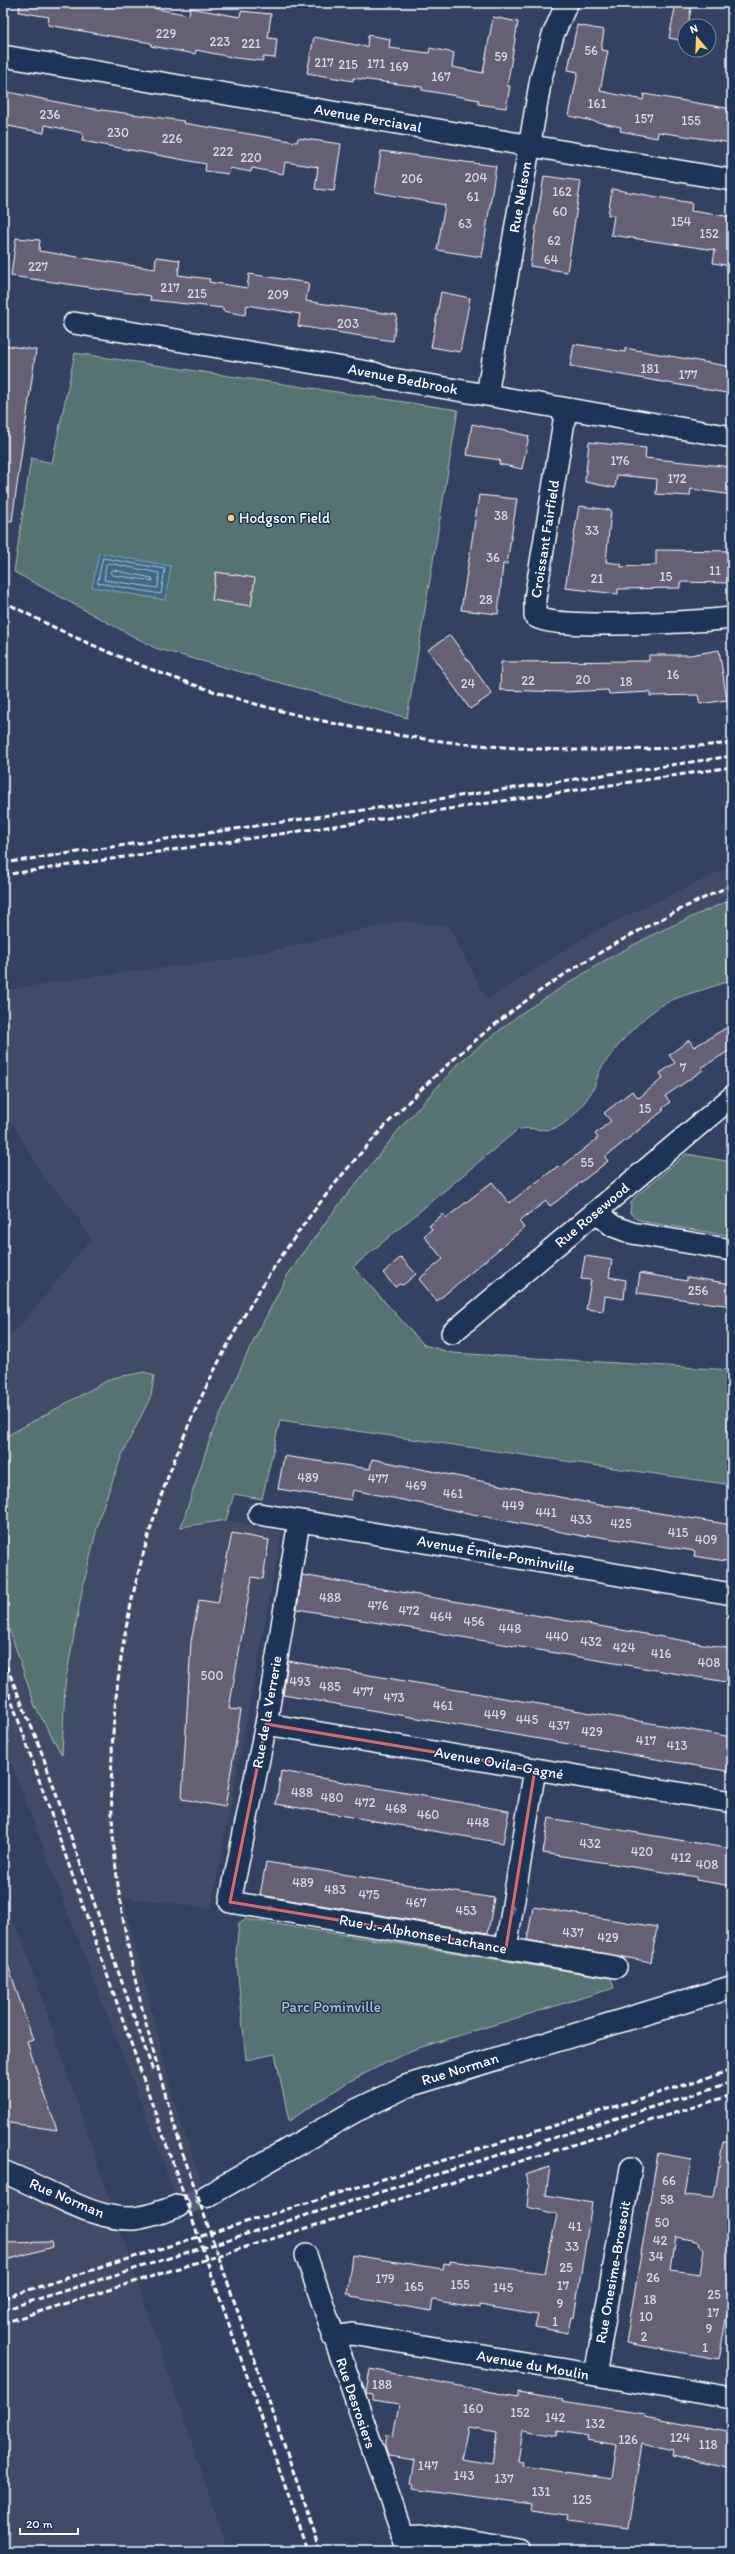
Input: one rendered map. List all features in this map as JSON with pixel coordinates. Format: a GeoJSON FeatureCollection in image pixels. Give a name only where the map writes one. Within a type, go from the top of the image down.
{"type":"FeatureCollection","features":[{"type":"Feature","properties":{"kind":"street","name":"Rue Nelson"},"geometry":{"type":"LineString","coordinates":[[487,395],[529,145],[545,62],[567,3]]}},
{"type":"Feature","properties":{"kind":"street","name":"Avenue Perciaval"},"geometry":{"type":"LineString","coordinates":[[3,56],[732,180]]}},
{"type":"Feature","properties":{"kind":"street","name":"Avenue Bedbrook"},"geometry":{"type":"LineString","coordinates":[[74,323],[374,373],[387,378],[732,437]]}},
{"type":"Feature","properties":{"kind":"street","name":"Croissant Fairfield"},"geometry":{"type":"LineString","coordinates":[[566,409],[535,599],[535,616],[543,621],[565,623],[673,622],[732,618]]}},
{"type":"Feature","properties":{"kind":"street","name":"Rue Rosewood"},"geometry":{"type":"LineString","coordinates":[[452,1333],[732,1097]]}},
{"type":"Feature","properties":{"kind":"street"},"geometry":{"type":"LineString","coordinates":[[596,1212],[613,1226],[632,1233],[732,1250]]}},
{"type":"Feature","properties":{"kind":"street","name":"Avenue Émile-Pominville"},"geometry":{"type":"LineString","coordinates":[[259,1514],[732,1594]]}},
{"type":"Feature","properties":{"kind":"street","name":"Rue de la Verrerie"},"geometry":{"type":"LineString","coordinates":[[230,1902],[266,1724],[299,1521]]}},
{"type":"Feature","properties":{"kind":"street","name":"Avenue Ovila-Gagné"},"geometry":{"type":"LineString","coordinates":[[266,1724],[732,1802]]}},
{"type":"Feature","properties":{"kind":"street"},"geometry":{"type":"LineString","coordinates":[[506,1948],[535,1769]]}},
{"type":"Feature","properties":{"kind":"street","name":"Rue J.-Alphonse-Lachance"},"geometry":{"type":"LineString","coordinates":[[230,1902],[616,1967]]}},
{"type":"Feature","properties":{"kind":"street","name":"Rue Norman"},"geometry":{"type":"LineString","coordinates":[[206,2196],[360,2108],[407,2086],[732,1987]]}},
{"type":"Feature","properties":{"kind":"street","name":"Rue Onesime-Brossoit"},"geometry":{"type":"LineString","coordinates":[[595,2375],[631,2168]]}},
{"type":"Feature","properties":{"kind":"street","name":"Rue Norman"},"geometry":{"type":"LineString","coordinates":[[3,2172],[37,2185],[84,2208],[112,2217],[137,2218],[178,2206]]}},
{"type":"Feature","properties":{"kind":"street","name":"Rue Desrosiers"},"geometry":{"type":"LineString","coordinates":[[306,2255],[405,2543]]}},
{"type":"Feature","properties":{"kind":"street","name":"Avenue du Moulin"},"geometry":{"type":"LineString","coordinates":[[333,2337],[352,2334],[732,2398]]}},
{"type":"Feature","properties":{"kind":"street"},"geometry":{"type":"LineString","coordinates":[[405,2543],[420,2534],[519,2551]]}},
{"type":"Feature","properties":{"kind":"highlighted area"},"geometry":{"type":"Polygon","coordinates":[[[266,1724],[535,1769],[506,1948],[230,1902],[266,1724]]]}},
{"type":"Feature","properties":{"kind":"shaded area"},"geometry":{"type":"Polygon","coordinates":[[[732,866],[732,899],[656,933],[602,962],[520,1014],[460,1062],[401,1127],[331,1215],[287,1276],[248,1352],[212,1433],[181,1527],[226,1520],[282,1532],[211,1908],[123,1897],[179,2118],[211,2208],[182,2217],[159,2150],[3,1743],[3,1610],[35,1706],[62,1754],[65,1684],[82,1591],[100,1515],[122,1455],[112,1378],[3,1438],[3,1342],[22,1324],[91,1239],[74,1211],[44,1177],[14,1126],[3,1114],[3,991],[89,977],[228,960],[402,921],[448,926],[487,1000],[595,931],[732,866]]]}},
{"type":"Feature","properties":{"kind":"shaded area"},"geometry":{"type":"Polygon","coordinates":[[[3,1908],[20,1933],[228,2551],[3,2551],[3,1908]]]}},
{"type":"Feature","properties":{"kind":"green space","name":"Hodgson Field"},"geometry":{"type":"Polygon","coordinates":[[[75,353],[458,410],[407,718],[155,648],[14,572],[31,458],[52,463],[75,353]]]}},
{"type":"Feature","properties":{"kind":"green space"},"geometry":{"type":"Polygon","coordinates":[[[732,899],[732,979],[674,999],[649,1014],[634,1028],[613,1052],[600,1070],[590,1094],[578,1111],[568,1120],[558,1127],[547,1130],[528,1128],[517,1130],[353,1267],[424,1345],[452,1353],[732,1370],[732,1485],[280,1420],[262,1499],[234,1494],[226,1520],[181,1527],[212,1433],[248,1352],[287,1276],[331,1215],[401,1127],[460,1062],[520,1014],[602,962],[656,933],[732,899]]]}},
{"type":"Feature","properties":{"kind":"green space"},"geometry":{"type":"Polygon","coordinates":[[[686,1154],[732,1162],[732,1236],[646,1222],[637,1219],[630,1213],[631,1203],[634,1198],[686,1154]]]}},
{"type":"Feature","properties":{"kind":"green space"},"geometry":{"type":"Polygon","coordinates":[[[145,1372],[154,1376],[151,1396],[122,1455],[100,1515],[82,1591],[65,1684],[62,1755],[35,1706],[3,1610],[3,1438],[112,1378],[145,1372]]]}},
{"type":"Feature","properties":{"kind":"green space","name":"Parc Pominville"},"geometry":{"type":"Polygon","coordinates":[[[245,1919],[611,1978],[614,1988],[412,2050],[348,2082],[289,2121],[275,2054],[246,2060],[236,1953],[239,1923],[245,1919]]]}},
{"type":"Feature","properties":{"kind":"water"},"geometry":{"type":"Polygon","coordinates":[[[99,553],[171,566],[165,600],[92,587],[99,553]]]}},
{"type":"Feature","properties":{"kind":"building"},"geometry":{"type":"Polygon","coordinates":[[[20,3],[143,3],[142,6],[189,15],[190,8],[240,17],[241,11],[271,14],[268,38],[277,39],[275,58],[263,57],[263,61],[236,58],[196,50],[195,54],[151,46],[151,43],[48,25],[49,17],[19,12],[20,3]]]}},
{"type":"Feature","properties":{"kind":"building"},"geometry":{"type":"Polygon","coordinates":[[[676,3],[692,3],[689,18],[677,18],[677,40],[669,38],[676,3]]]}},
{"type":"Feature","properties":{"kind":"building"},"geometry":{"type":"Polygon","coordinates":[[[493,17],[518,22],[507,86],[510,86],[506,108],[478,104],[479,100],[422,90],[422,87],[353,78],[353,81],[307,73],[314,37],[367,47],[368,35],[390,39],[389,48],[429,53],[430,48],[454,53],[452,67],[483,73],[493,17]]]}},
{"type":"Feature","properties":{"kind":"building"},"geometry":{"type":"Polygon","coordinates":[[[577,25],[604,30],[601,50],[608,51],[600,91],[643,100],[644,94],[732,109],[732,143],[658,132],[657,138],[620,131],[621,127],[569,116],[578,72],[568,70],[577,25]]]}},
{"type":"Feature","properties":{"kind":"building"},"geometry":{"type":"Polygon","coordinates":[[[3,91],[87,108],[184,121],[183,123],[297,142],[298,138],[341,144],[334,191],[315,189],[318,167],[285,162],[283,174],[252,168],[251,172],[230,168],[229,174],[205,171],[206,164],[82,141],[83,133],[45,125],[44,133],[3,125],[3,91]]]}},
{"type":"Feature","properties":{"kind":"building"},"geometry":{"type":"Polygon","coordinates":[[[381,151],[496,166],[482,257],[437,250],[445,205],[375,192],[381,151]]]}},
{"type":"Feature","properties":{"kind":"building"},"geometry":{"type":"Polygon","coordinates":[[[544,176],[581,181],[567,272],[530,266],[544,176]]]}},
{"type":"Feature","properties":{"kind":"building"},"geometry":{"type":"Polygon","coordinates":[[[612,189],[692,203],[691,211],[732,217],[732,266],[713,263],[715,250],[611,235],[614,215],[608,215],[612,189]]]}},
{"type":"Feature","properties":{"kind":"building"},"geometry":{"type":"Polygon","coordinates":[[[16,238],[40,240],[39,251],[155,269],[156,257],[180,260],[178,275],[210,279],[209,282],[247,288],[249,274],[309,283],[306,301],[397,315],[393,341],[298,326],[300,314],[247,305],[245,315],[223,311],[223,308],[150,300],[151,296],[11,276],[16,238]]]}},
{"type":"Feature","properties":{"kind":"building"},"geometry":{"type":"Polygon","coordinates":[[[441,292],[470,298],[460,352],[431,347],[441,292]]]}},
{"type":"Feature","properties":{"kind":"building"},"geometry":{"type":"Polygon","coordinates":[[[574,344],[625,352],[625,348],[732,367],[732,394],[570,366],[574,344]]]}},
{"type":"Feature","properties":{"kind":"building"},"geometry":{"type":"Polygon","coordinates":[[[3,345],[36,350],[12,521],[3,521],[3,345]]]}},
{"type":"Feature","properties":{"kind":"building"},"geometry":{"type":"Polygon","coordinates":[[[472,424],[529,436],[522,469],[499,464],[500,460],[467,455],[472,424]]]}},
{"type":"Feature","properties":{"kind":"building"},"geometry":{"type":"Polygon","coordinates":[[[589,442],[646,448],[645,458],[732,467],[732,495],[691,489],[690,496],[656,494],[657,479],[617,475],[615,488],[585,482],[589,442]]]}},
{"type":"Feature","properties":{"kind":"building"},"geometry":{"type":"Polygon","coordinates":[[[479,495],[517,499],[507,564],[503,564],[498,614],[461,610],[479,495]]]}},
{"type":"Feature","properties":{"kind":"building"},"geometry":{"type":"Polygon","coordinates":[[[579,506],[611,510],[606,562],[621,564],[621,567],[656,565],[656,550],[732,551],[732,583],[680,582],[680,588],[618,589],[618,594],[565,588],[579,506]]]}},
{"type":"Feature","properties":{"kind":"building"},"geometry":{"type":"Polygon","coordinates":[[[216,572],[255,578],[251,606],[212,600],[216,572]]]}},
{"type":"Feature","properties":{"kind":"building"},"geometry":{"type":"Polygon","coordinates":[[[450,635],[492,694],[470,709],[428,650],[450,635]]]}},
{"type":"Feature","properties":{"kind":"building"},"geometry":{"type":"Polygon","coordinates":[[[719,650],[727,700],[700,704],[698,695],[650,696],[650,692],[609,694],[608,690],[563,692],[500,690],[501,662],[649,661],[649,655],[690,655],[719,650]]]}},
{"type":"Feature","properties":{"kind":"building"},"geometry":{"type":"Polygon","coordinates":[[[726,1028],[732,1038],[732,1049],[701,1068],[703,1070],[665,1096],[670,1102],[662,1109],[664,1110],[605,1157],[608,1161],[550,1206],[546,1201],[519,1221],[524,1228],[437,1301],[419,1279],[443,1259],[424,1236],[432,1229],[429,1226],[443,1214],[446,1218],[492,1182],[509,1203],[558,1166],[560,1168],[598,1138],[595,1134],[611,1121],[604,1113],[632,1091],[639,1098],[663,1078],[660,1073],[675,1063],[669,1055],[689,1040],[694,1047],[726,1028]]]}},
{"type":"Feature","properties":{"kind":"building"},"geometry":{"type":"Polygon","coordinates":[[[585,1256],[612,1260],[609,1277],[626,1280],[624,1299],[605,1296],[603,1311],[586,1309],[591,1280],[581,1279],[585,1256]]]}},
{"type":"Feature","properties":{"kind":"building"},"geometry":{"type":"Polygon","coordinates":[[[401,1257],[416,1274],[403,1285],[399,1284],[395,1287],[383,1273],[401,1257]]]}},
{"type":"Feature","properties":{"kind":"building"},"geometry":{"type":"Polygon","coordinates":[[[640,1273],[687,1281],[687,1277],[732,1284],[732,1306],[637,1293],[640,1273]]]}},
{"type":"Feature","properties":{"kind":"building"},"geometry":{"type":"Polygon","coordinates":[[[284,1456],[370,1469],[372,1459],[599,1505],[622,1507],[732,1525],[732,1562],[694,1556],[695,1551],[587,1535],[587,1537],[353,1490],[351,1500],[278,1489],[284,1456]]]}},
{"type":"Feature","properties":{"kind":"building"},"geometry":{"type":"Polygon","coordinates":[[[232,1533],[269,1540],[263,1579],[252,1577],[229,1709],[241,1710],[225,1807],[182,1799],[191,1642],[199,1600],[218,1603],[232,1533]]]}},
{"type":"Feature","properties":{"kind":"building"},"geometry":{"type":"Polygon","coordinates":[[[302,1575],[732,1649],[732,1683],[297,1609],[302,1575]]]}},
{"type":"Feature","properties":{"kind":"building"},"geometry":{"type":"Polygon","coordinates":[[[288,1661],[732,1737],[732,1772],[283,1695],[288,1661]]]}},
{"type":"Feature","properties":{"kind":"building"},"geometry":{"type":"Polygon","coordinates":[[[281,1771],[509,1811],[503,1843],[276,1804],[281,1771]]]}},
{"type":"Feature","properties":{"kind":"building"},"geometry":{"type":"Polygon","coordinates":[[[549,1818],[732,1849],[732,1886],[696,1880],[697,1877],[543,1853],[549,1818]]]}},
{"type":"Feature","properties":{"kind":"building"},"geometry":{"type":"Polygon","coordinates":[[[266,1862],[494,1898],[488,1933],[260,1895],[266,1862]]]}},
{"type":"Feature","properties":{"kind":"building"},"geometry":{"type":"Polygon","coordinates":[[[533,1907],[657,1927],[651,1962],[527,1940],[533,1907]]]}},
{"type":"Feature","properties":{"kind":"building"},"geometry":{"type":"Polygon","coordinates":[[[6,1959],[33,2040],[27,2042],[57,2130],[3,2122],[3,1960],[6,1959]]]}},
{"type":"Feature","properties":{"kind":"building"},"geometry":{"type":"Polygon","coordinates":[[[723,2141],[732,2141],[732,2286],[719,2359],[626,2343],[658,2153],[691,2159],[685,2195],[714,2198],[723,2141]],[[676,2237],[671,2270],[700,2274],[704,2249],[696,2241],[676,2237]]]}},
{"type":"Feature","properties":{"kind":"building"},"geometry":{"type":"Polygon","coordinates":[[[550,2167],[546,2195],[592,2203],[574,2317],[571,2316],[568,2333],[535,2327],[538,2315],[479,2305],[479,2308],[433,2300],[431,2311],[351,2297],[351,2294],[347,2294],[352,2255],[443,2269],[444,2263],[450,2264],[450,2261],[545,2273],[557,2214],[527,2207],[529,2187],[525,2175],[550,2167]]]}},
{"type":"Feature","properties":{"kind":"building"},"geometry":{"type":"Polygon","coordinates":[[[51,2242],[52,2247],[3,2261],[3,2243],[51,2242]]]}},
{"type":"Feature","properties":{"kind":"building"},"geometry":{"type":"Polygon","coordinates":[[[370,2369],[518,2397],[518,2392],[563,2399],[562,2401],[644,2414],[644,2417],[732,2433],[732,2468],[673,2455],[674,2450],[642,2443],[628,2528],[567,2520],[568,2515],[530,2510],[531,2504],[413,2488],[414,2484],[411,2483],[415,2460],[388,2456],[385,2447],[387,2435],[393,2436],[399,2404],[372,2400],[372,2394],[366,2393],[370,2369]],[[468,2428],[461,2459],[492,2464],[497,2433],[468,2428]],[[523,2430],[518,2461],[523,2462],[522,2466],[612,2479],[617,2445],[587,2440],[588,2436],[557,2431],[556,2436],[523,2430]]]}},
{"type":"Feature","properties":{"kind":"tunnel"},"geometry":{"type":"LineString","coordinates":[[178,2206],[207,2196]]}},
{"type":"Feature","properties":{"kind":"railway"},"geometry":{"type":"LineString","coordinates":[[3,601],[89,643],[177,679],[266,707],[357,728],[449,742],[542,749],[636,749],[732,743]]}},
{"type":"Feature","properties":{"kind":"railway"},"geometry":{"type":"LineString","coordinates":[[3,863],[732,756]]}},
{"type":"Feature","properties":{"kind":"railway"},"geometry":{"type":"LineString","coordinates":[[3,875],[732,767]]}},
{"type":"Feature","properties":{"kind":"railway"},"geometry":{"type":"LineString","coordinates":[[184,2158],[150,2038],[130,1957],[123,1917],[113,1834],[114,1716],[132,1599],[165,1485],[212,1375],[271,1272],[342,1175],[422,1088],[511,1012],[563,975],[646,927],[732,885]]}},
{"type":"Feature","properties":{"kind":"railway"},"geometry":{"type":"LineString","coordinates":[[3,1658],[39,1745],[153,2071]]}},
{"type":"Feature","properties":{"kind":"railway"},"geometry":{"type":"LineString","coordinates":[[3,1676],[308,2551]]}},
{"type":"Feature","properties":{"kind":"railway"},"geometry":{"type":"LineString","coordinates":[[3,2298],[732,2070]]}},
{"type":"Feature","properties":{"kind":"railway"},"geometry":{"type":"LineString","coordinates":[[3,2310],[732,2082]]}},
{"type":"Feature","properties":{"kind":"railway"},"geometry":{"type":"LineString","coordinates":[[3,2323],[732,2095]]}},
{"type":"Feature","properties":{"kind":"railway"},"geometry":{"type":"LineString","coordinates":[[183,2154],[321,2551]]}},
{"type":"Feature","properties":{"kind":"place","name":"Hodgson Field"},"geometry":{"type":"Point","coordinates":[231,518]}}]}
